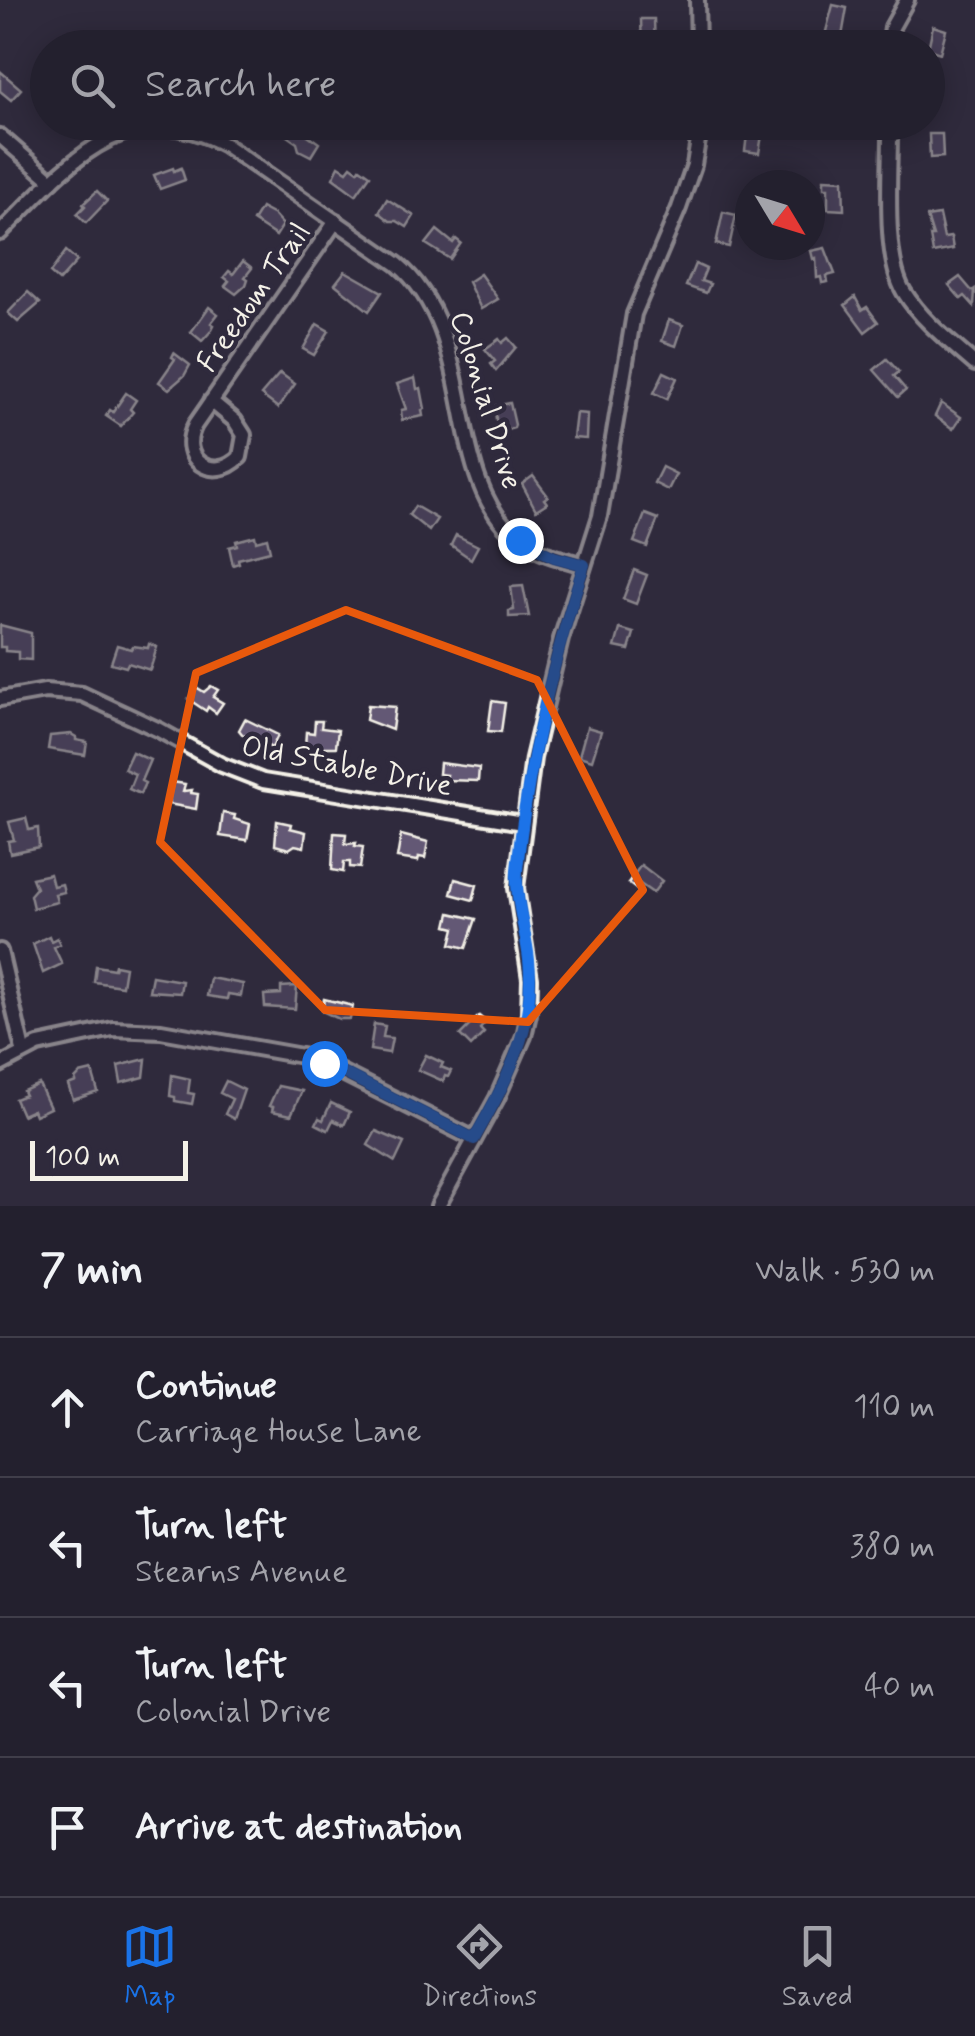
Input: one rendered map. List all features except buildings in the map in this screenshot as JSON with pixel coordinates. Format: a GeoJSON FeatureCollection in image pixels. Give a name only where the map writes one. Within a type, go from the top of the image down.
{"type":"FeatureCollection","features":[{"type":"Feature","properties":{"kind":"street"},"geometry":{"type":"LineString","coordinates":[[697,0],[698,30]]}},
{"type":"Feature","properties":{"kind":"street"},"geometry":{"type":"LineString","coordinates":[[892,30],[907,0]]}},
{"type":"Feature","properties":{"kind":"street"},"geometry":{"type":"LineString","coordinates":[[0,136],[52,181]]}},
{"type":"Feature","properties":{"kind":"street","name":"Colonial Drive"},"geometry":{"type":"LineString","coordinates":[[0,234],[52,181],[103,140]]}},
{"type":"Feature","properties":{"kind":"street","name":"Colonial Drive"},"geometry":{"type":"LineString","coordinates":[[214,140],[407,272],[431,303],[445,338],[479,478],[499,518],[536,550],[584,565]]}},
{"type":"Feature","properties":{"kind":"street"},"geometry":{"type":"LineString","coordinates":[[438,1206],[514,1064],[529,1014],[529,960],[516,888],[523,823],[545,706],[600,516],[629,332],[680,208],[698,140]]}},
{"type":"Feature","properties":{"kind":"street"},"geometry":{"type":"LineString","coordinates":[[890,140],[892,238],[898,280],[922,316],[975,364]]}},
{"type":"Feature","properties":{"kind":"street","name":"Freedom Trail"},"geometry":{"type":"LineString","coordinates":[[211,401],[239,425],[244,441],[236,461],[220,469],[198,462],[190,447],[192,430],[211,401],[336,222]]}},
{"type":"Feature","properties":{"kind":"street","name":"Old Stable Drive"},"geometry":{"type":"LineString","coordinates":[[0,700],[45,692],[82,694],[251,777],[523,823]]}},
{"type":"Feature","properties":{"kind":"street"},"geometry":{"type":"LineString","coordinates":[[0,951],[23,1050]]}},
{"type":"Feature","properties":{"kind":"street"},"geometry":{"type":"LineString","coordinates":[[0,1065],[23,1050],[122,1028],[273,1049],[324,1063],[474,1139]]}},
{"type":"Feature","properties":{"kind":"highlighted area"},"geometry":{"type":"Polygon","coordinates":[[[346,610],[537,680],[643,890],[528,1022],[325,1010],[160,842],[196,673],[346,610]]]}},
{"type":"Feature","properties":{"kind":"route"},"geometry":{"type":"LineString","coordinates":[[324,1063],[474,1139],[514,1064],[524,1036],[530,994],[527,942],[516,888],[523,824],[545,706],[584,565],[536,550],[520,540]]}}]}
